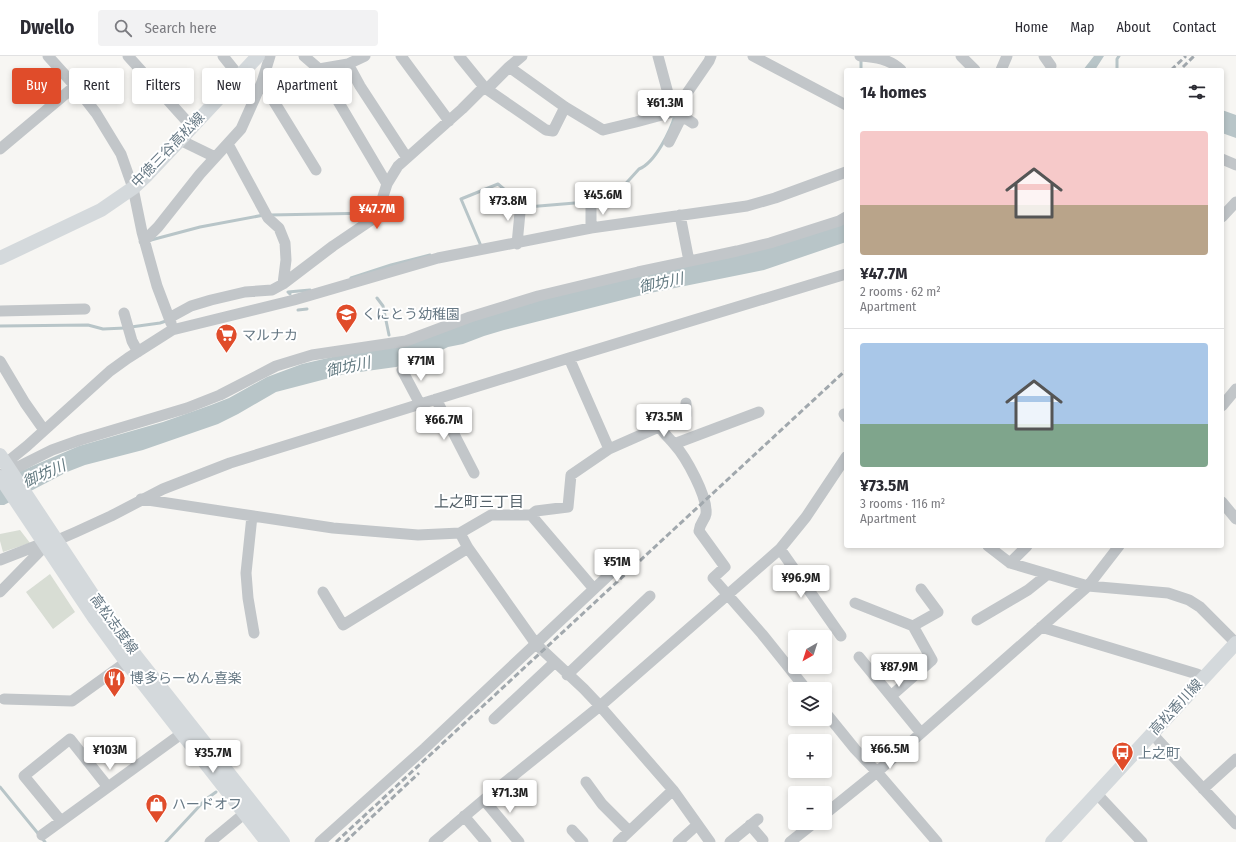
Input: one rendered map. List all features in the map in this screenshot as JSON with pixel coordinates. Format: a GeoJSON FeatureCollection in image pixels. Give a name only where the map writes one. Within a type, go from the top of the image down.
{"type":"FeatureCollection","features":[{"type":"Feature","properties":{"kind":"main road","name":"中徳三谷高松線"},"geometry":{"type":"LineString","coordinates":[[247,68],[258,56]]}},
{"type":"Feature","properties":{"kind":"main road","name":"中徳三谷高松線"},"geometry":{"type":"LineString","coordinates":[[0,258],[101,210],[133,188],[213,104]]}},
{"type":"Feature","properties":{"kind":"main road","name":"高松志度線"},"geometry":{"type":"LineString","coordinates":[[4,470],[51,543],[95,619],[131,659],[249,809],[283,842]]}},
{"type":"Feature","properties":{"kind":"main road","name":"高松香川線"},"geometry":{"type":"LineString","coordinates":[[1052,842],[1150,735],[1234,648]]}},
{"type":"Feature","properties":{"kind":"main road","name":"高松志度線"},"geometry":{"type":"LineString","coordinates":[[249,809],[267,842]]}},
{"type":"Feature","properties":{"kind":"street"},"geometry":{"type":"LineString","coordinates":[[48,56],[69,79]]}},
{"type":"Feature","properties":{"kind":"street"},"geometry":{"type":"LineString","coordinates":[[128,56],[192,127]]}},
{"type":"Feature","properties":{"kind":"street"},"geometry":{"type":"LineString","coordinates":[[223,56],[233,68]]}},
{"type":"Feature","properties":{"kind":"street"},"geometry":{"type":"LineString","coordinates":[[144,241],[158,227],[215,157],[241,129],[262,82],[270,56]]}},
{"type":"Feature","properties":{"kind":"street"},"geometry":{"type":"LineString","coordinates":[[304,56],[318,68]]}},
{"type":"Feature","properties":{"kind":"street"},"geometry":{"type":"LineString","coordinates":[[325,68],[348,64],[364,56]]}},
{"type":"Feature","properties":{"kind":"street"},"geometry":{"type":"LineString","coordinates":[[401,56],[450,121]]}},
{"type":"Feature","properties":{"kind":"street"},"geometry":{"type":"LineString","coordinates":[[459,56],[485,88],[546,130],[553,131],[565,107]]}},
{"type":"Feature","properties":{"kind":"street"},"geometry":{"type":"LineString","coordinates":[[169,318],[191,306],[211,300],[245,292],[272,290],[283,284],[333,246],[373,219],[378,212],[387,184],[398,166],[450,121],[480,91],[490,86],[522,56]]}},
{"type":"Feature","properties":{"kind":"street"},"geometry":{"type":"LineString","coordinates":[[658,56],[677,112],[693,123]]}},
{"type":"Feature","properties":{"kind":"street"},"geometry":{"type":"LineString","coordinates":[[669,142],[677,112],[710,61],[711,56]]}},
{"type":"Feature","properties":{"kind":"street"},"geometry":{"type":"LineString","coordinates":[[753,56],[844,104]]}},
{"type":"Feature","properties":{"kind":"street"},"geometry":{"type":"LineString","coordinates":[[860,56],[879,57],[899,68]]}},
{"type":"Feature","properties":{"kind":"street"},"geometry":{"type":"LineString","coordinates":[[961,56],[972,68]]}},
{"type":"Feature","properties":{"kind":"street"},"geometry":{"type":"LineString","coordinates":[[1002,68],[1007,56]]}},
{"type":"Feature","properties":{"kind":"street"},"geometry":{"type":"LineString","coordinates":[[1044,56],[1051,66]]}},
{"type":"Feature","properties":{"kind":"street"},"geometry":{"type":"LineString","coordinates":[[348,64],[360,86],[407,158]]}},
{"type":"Feature","properties":{"kind":"street"},"geometry":{"type":"LineString","coordinates":[[509,67],[565,107],[602,130],[677,112]]}},
{"type":"Feature","properties":{"kind":"street"},"geometry":{"type":"LineString","coordinates":[[262,82],[316,170]]}},
{"type":"Feature","properties":{"kind":"street"},"geometry":{"type":"LineString","coordinates":[[0,149],[69,91]]}},
{"type":"Feature","properties":{"kind":"street"},"geometry":{"type":"LineString","coordinates":[[89,104],[121,154],[133,188],[144,241],[157,286],[172,330]]}},
{"type":"Feature","properties":{"kind":"street"},"geometry":{"type":"LineString","coordinates":[[340,104],[387,184]]}},
{"type":"Feature","properties":{"kind":"street"},"geometry":{"type":"LineString","coordinates":[[180,140],[215,157]]}},
{"type":"Feature","properties":{"kind":"street"},"geometry":{"type":"LineString","coordinates":[[228,144],[268,218],[279,228],[285,243],[286,260],[283,284]]}},
{"type":"Feature","properties":{"kind":"street"},"geometry":{"type":"LineString","coordinates":[[1224,160],[1236,165]]}},
{"type":"Feature","properties":{"kind":"street"},"geometry":{"type":"LineString","coordinates":[[4,470],[44,430],[110,371],[172,330],[263,308],[438,258],[518,244],[591,228],[747,206],[775,198],[844,173]]}},
{"type":"Feature","properties":{"kind":"street"},"geometry":{"type":"LineString","coordinates":[[518,244],[521,202]]}},
{"type":"Feature","properties":{"kind":"street"},"geometry":{"type":"LineString","coordinates":[[1224,215],[1236,202]]}},
{"type":"Feature","properties":{"kind":"street"},"geometry":{"type":"LineString","coordinates":[[591,204],[591,228]]}},
{"type":"Feature","properties":{"kind":"street"},"geometry":{"type":"LineString","coordinates":[[680,215],[689,261]]}},
{"type":"Feature","properties":{"kind":"street"},"geometry":{"type":"LineString","coordinates":[[4,470],[80,440],[186,408],[220,395],[276,366],[312,355],[406,341],[470,316],[538,296],[770,243],[844,218]]}},
{"type":"Feature","properties":{"kind":"street"},"geometry":{"type":"LineString","coordinates":[[1,560],[36,546],[51,543],[111,516],[141,499],[190,477],[230,463],[844,275]]}},
{"type":"Feature","properties":{"kind":"street"},"geometry":{"type":"LineString","coordinates":[[263,308],[264,291]]}},
{"type":"Feature","properties":{"kind":"street"},"geometry":{"type":"LineString","coordinates":[[0,311],[85,309]]}},
{"type":"Feature","properties":{"kind":"street"},"geometry":{"type":"LineString","coordinates":[[124,313],[132,341],[138,352]]}},
{"type":"Feature","properties":{"kind":"street"},"geometry":{"type":"LineString","coordinates":[[569,358],[609,449]]}},
{"type":"Feature","properties":{"kind":"street"},"geometry":{"type":"LineString","coordinates":[[0,361],[25,403],[44,430]]}},
{"type":"Feature","properties":{"kind":"street"},"geometry":{"type":"LineString","coordinates":[[402,370],[420,404]]}},
{"type":"Feature","properties":{"kind":"street"},"geometry":{"type":"LineString","coordinates":[[1224,404],[1236,389]]}},
{"type":"Feature","properties":{"kind":"street"},"geometry":{"type":"LineString","coordinates":[[436,399],[474,473]]}},
{"type":"Feature","properties":{"kind":"street"},"geometry":{"type":"LineString","coordinates":[[141,499],[333,528],[410,535],[460,533],[491,515],[531,515],[536,510],[568,507],[571,475],[609,449],[686,415],[686,403]]}},
{"type":"Feature","properties":{"kind":"street"},"geometry":{"type":"LineString","coordinates":[[674,444],[759,412]]}},
{"type":"Feature","properties":{"kind":"street"},"geometry":{"type":"LineString","coordinates":[[660,427],[665,435],[674,444],[693,473],[702,494],[706,508],[706,515],[700,524],[699,531],[725,567],[713,578],[762,634],[800,682]]}},
{"type":"Feature","properties":{"kind":"street"},"geometry":{"type":"LineString","coordinates":[[434,842],[498,788],[600,706],[728,596],[780,549],[806,517],[844,460]]}},
{"type":"Feature","properties":{"kind":"street"},"geometry":{"type":"LineString","coordinates":[[1224,504],[1236,519]]}},
{"type":"Feature","properties":{"kind":"street"},"geometry":{"type":"LineString","coordinates":[[531,515],[594,589]]}},
{"type":"Feature","properties":{"kind":"street"},"geometry":{"type":"LineString","coordinates":[[252,516],[246,573],[248,598],[254,633]]}},
{"type":"Feature","properties":{"kind":"street"},"geometry":{"type":"LineString","coordinates":[[460,533],[468,548],[536,644],[600,706],[673,790],[710,842]]}},
{"type":"Feature","properties":{"kind":"street"},"geometry":{"type":"LineString","coordinates":[[0,592],[51,543]]}},
{"type":"Feature","properties":{"kind":"street"},"geometry":{"type":"LineString","coordinates":[[323,592],[343,624],[468,548]]}},
{"type":"Feature","properties":{"kind":"street"},"geometry":{"type":"LineString","coordinates":[[991,548],[1010,563],[1088,586],[1168,593],[1189,600],[1200,607],[1234,648]]}},
{"type":"Feature","properties":{"kind":"street"},"geometry":{"type":"LineString","coordinates":[[1010,563],[1025,548]]}},
{"type":"Feature","properties":{"kind":"street"},"geometry":{"type":"LineString","coordinates":[[832,808],[877,772],[1088,586],[1117,548]]}},
{"type":"Feature","properties":{"kind":"street"},"geometry":{"type":"LineString","coordinates":[[780,549],[841,636]]}},
{"type":"Feature","properties":{"kind":"street"},"geometry":{"type":"LineString","coordinates":[[320,842],[426,748],[625,560]]}},
{"type":"Feature","properties":{"kind":"street"},"geometry":{"type":"LineString","coordinates":[[977,620],[1028,590],[1048,574]]}},
{"type":"Feature","properties":{"kind":"street"},"geometry":{"type":"LineString","coordinates":[[913,626],[938,612],[921,589]]}},
{"type":"Feature","properties":{"kind":"street"},"geometry":{"type":"LineString","coordinates":[[567,674],[650,596]]}},
{"type":"Feature","properties":{"kind":"street"},"geometry":{"type":"LineString","coordinates":[[855,603],[913,626],[932,660],[891,696]]}},
{"type":"Feature","properties":{"kind":"street"},"geometry":{"type":"LineString","coordinates":[[1041,626],[1197,674],[1204,678]]}},
{"type":"Feature","properties":{"kind":"street"},"geometry":{"type":"LineString","coordinates":[[859,657],[921,733]]}},
{"type":"Feature","properties":{"kind":"street"},"geometry":{"type":"LineString","coordinates":[[4,700],[72,701],[131,659]]}},
{"type":"Feature","properties":{"kind":"street"},"geometry":{"type":"LineString","coordinates":[[494,719],[554,662]]}},
{"type":"Feature","properties":{"kind":"street"},"geometry":{"type":"LineString","coordinates":[[832,721],[937,842]]}},
{"type":"Feature","properties":{"kind":"street"},"geometry":{"type":"LineString","coordinates":[[42,835],[187,730]]}},
{"type":"Feature","properties":{"kind":"street"},"geometry":{"type":"LineString","coordinates":[[1150,735],[1156,738],[1236,824]]}},
{"type":"Feature","properties":{"kind":"street"},"geometry":{"type":"LineString","coordinates":[[61,821],[24,776],[70,739],[108,787]]}},
{"type":"Feature","properties":{"kind":"street"},"geometry":{"type":"LineString","coordinates":[[1203,789],[1236,759]]}},
{"type":"Feature","properties":{"kind":"street"},"geometry":{"type":"LineString","coordinates":[[586,782],[602,804],[629,832]]}},
{"type":"Feature","properties":{"kind":"street"},"geometry":{"type":"LineString","coordinates":[[618,842],[673,790]]}},
{"type":"Feature","properties":{"kind":"street"},"geometry":{"type":"LineString","coordinates":[[1097,794],[1142,842]]}},
{"type":"Feature","properties":{"kind":"street"},"geometry":{"type":"LineString","coordinates":[[484,800],[519,842]]}},
{"type":"Feature","properties":{"kind":"street"},"geometry":{"type":"LineString","coordinates":[[210,842],[249,809]]}},
{"type":"Feature","properties":{"kind":"street"},"geometry":{"type":"LineString","coordinates":[[464,816],[486,842]]}},
{"type":"Feature","properties":{"kind":"street"},"geometry":{"type":"LineString","coordinates":[[730,842],[754,822],[763,840]]}},
{"type":"Feature","properties":{"kind":"street"},"geometry":{"type":"LineString","coordinates":[[678,842],[697,825]]}},
{"type":"Feature","properties":{"kind":"street"},"geometry":{"type":"LineString","coordinates":[[572,830],[583,842]]}},
{"type":"Feature","properties":{"kind":"street"},"geometry":{"type":"LineString","coordinates":[[791,842],[806,830]]}},
{"type":"Feature","properties":{"kind":"shaded area"},"geometry":{"type":"Polygon","coordinates":[[[20,530],[30,543],[3,552],[0,534],[20,530]]]}},
{"type":"Feature","properties":{"kind":"shaded area"},"geometry":{"type":"Polygon","coordinates":[[[50,574],[75,612],[53,629],[26,592],[50,574]]]}},
{"type":"Feature","properties":{"kind":"water"},"geometry":{"type":"Polygon","coordinates":[[[1094,56],[1104,56],[1096,68],[1085,68],[1094,56]]]}},
{"type":"Feature","properties":{"kind":"water"},"geometry":{"type":"Polygon","coordinates":[[[1224,111],[1236,115],[1236,138],[1224,134],[1224,111]]]}},
{"type":"Feature","properties":{"kind":"water","name":"御坊川"},"geometry":{"type":"Polygon","coordinates":[[[844,221],[844,243],[764,270],[650,293],[504,330],[463,344],[448,347],[418,362],[403,366],[345,374],[276,392],[218,424],[143,450],[85,465],[67,472],[4,505],[0,505],[0,480],[79,446],[163,422],[211,405],[229,398],[267,377],[302,364],[341,355],[493,311],[844,221]]]}},
{"type":"Feature","properties":{"kind":"waterway"},"geometry":{"type":"LineString","coordinates":[[1117,68],[1117,59],[1119,56]]}},
{"type":"Feature","properties":{"kind":"waterway"},"geometry":{"type":"LineString","coordinates":[[861,58],[861,68]]}},
{"type":"Feature","properties":{"kind":"waterway"},"geometry":{"type":"LineString","coordinates":[[600,208],[609,202],[639,169],[651,160],[662,145],[675,115]]}},
{"type":"Feature","properties":{"kind":"waterway"},"geometry":{"type":"LineString","coordinates":[[479,246],[481,246],[461,199],[498,184],[518,201]]}},
{"type":"Feature","properties":{"kind":"waterway"},"geometry":{"type":"LineString","coordinates":[[527,207],[587,202]]}},
{"type":"Feature","properties":{"kind":"waterway"},"geometry":{"type":"LineString","coordinates":[[270,215],[374,213]]}},
{"type":"Feature","properties":{"kind":"waterway"},"geometry":{"type":"LineString","coordinates":[[151,240],[200,227],[264,215]]}},
{"type":"Feature","properties":{"kind":"waterway"},"geometry":{"type":"LineString","coordinates":[[351,278],[391,265],[430,255]]}},
{"type":"Feature","properties":{"kind":"waterway"},"geometry":{"type":"LineString","coordinates":[[290,294],[288,292],[310,290]]}},
{"type":"Feature","properties":{"kind":"waterway"},"geometry":{"type":"LineString","coordinates":[[377,298],[383,306],[389,335]]}},
{"type":"Feature","properties":{"kind":"waterway"},"geometry":{"type":"LineString","coordinates":[[298,310],[307,309]]}},
{"type":"Feature","properties":{"kind":"waterway"},"geometry":{"type":"LineString","coordinates":[[131,327],[166,321]]}},
{"type":"Feature","properties":{"kind":"waterway"},"geometry":{"type":"LineString","coordinates":[[0,326],[88,325],[103,329],[125,328]]}},
{"type":"Feature","properties":{"kind":"waterway"},"geometry":{"type":"LineString","coordinates":[[0,787],[45,842]]}},
{"type":"Feature","properties":{"kind":"waterway"},"geometry":{"type":"LineString","coordinates":[[166,842],[205,800],[216,792]]}},
{"type":"Feature","properties":{"kind":"railway"},"geometry":{"type":"LineString","coordinates":[[1173,68],[1186,56]]}},
{"type":"Feature","properties":{"kind":"railway"},"geometry":{"type":"LineString","coordinates":[[1183,67],[1194,56]]}},
{"type":"Feature","properties":{"kind":"railway"},"geometry":{"type":"LineString","coordinates":[[336,842],[844,372]]}},
{"type":"Feature","properties":{"kind":"railway"},"geometry":{"type":"LineString","coordinates":[[345,842],[419,773]]}},
{"type":"Feature","properties":{"kind":"place","name":"くにとう幼稚園"},"geometry":{"type":"Point","coordinates":[346,334]}},
{"type":"Feature","properties":{"kind":"place","name":"マルナカ"},"geometry":{"type":"Point","coordinates":[227,354]}},
{"type":"Feature","properties":{"kind":"place","name":"博多らーめん喜楽"},"geometry":{"type":"Point","coordinates":[115,698]}},
{"type":"Feature","properties":{"kind":"place","name":"上之町"},"geometry":{"type":"Point","coordinates":[1123,772]}},
{"type":"Feature","properties":{"kind":"place","name":"ハードオフ"},"geometry":{"type":"Point","coordinates":[157,824]}},
{"type":"Feature","properties":{"kind":"district","name":"上之町三丁目"},"geometry":{"type":"Point","coordinates":[479,502]}}]}
